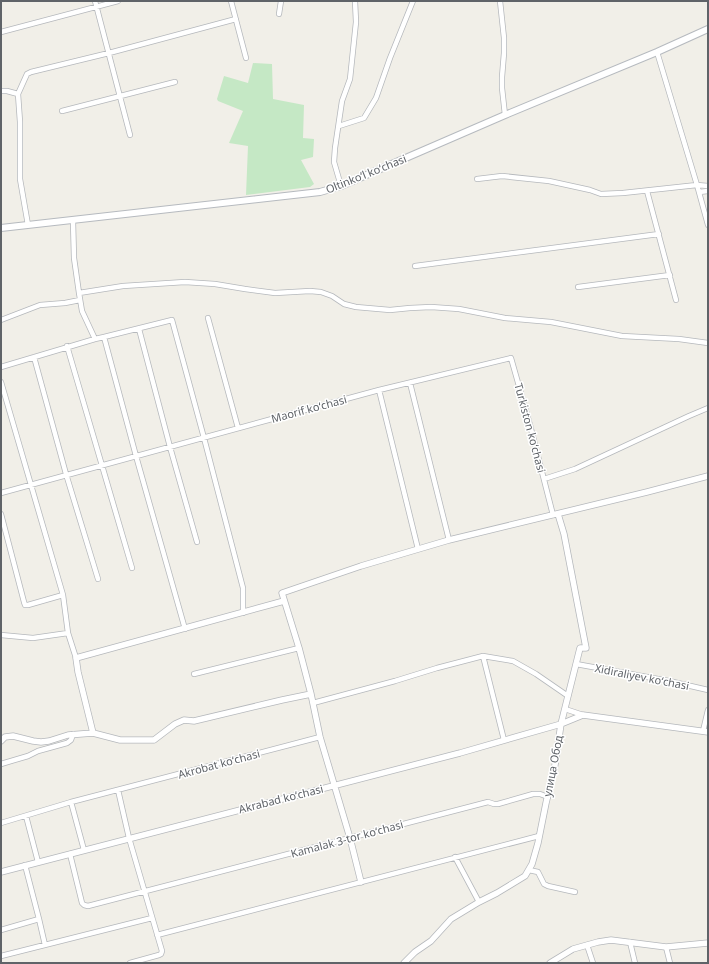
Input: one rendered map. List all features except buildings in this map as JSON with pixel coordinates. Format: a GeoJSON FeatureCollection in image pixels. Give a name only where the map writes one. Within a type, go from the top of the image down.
{"type":"FeatureCollection","features":[{"type":"Feature","properties":{"kind":"main road","name":"Oltinkoʻl koʻchasi"},"geometry":{"type":"LineString","coordinates":[[1,228],[320,192],[341,186],[708,29]]}},
{"type":"Feature","properties":{"kind":"street"},"geometry":{"type":"LineString","coordinates":[[95,1],[130,135]]}},
{"type":"Feature","properties":{"kind":"street"},"geometry":{"type":"LineString","coordinates":[[1,32],[118,1]]}},
{"type":"Feature","properties":{"kind":"street"},"geometry":{"type":"LineString","coordinates":[[231,1],[246,58]]}},
{"type":"Feature","properties":{"kind":"street"},"geometry":{"type":"LineString","coordinates":[[279,14],[281,1]]}},
{"type":"Feature","properties":{"kind":"street"},"geometry":{"type":"LineString","coordinates":[[341,186],[334,162],[342,101],[350,79],[356,22],[355,1]]}},
{"type":"Feature","properties":{"kind":"street"},"geometry":{"type":"LineString","coordinates":[[338,126],[364,118],[376,98],[413,1]]}},
{"type":"Feature","properties":{"kind":"street"},"geometry":{"type":"LineString","coordinates":[[500,1],[504,38],[502,88],[505,115]]}},
{"type":"Feature","properties":{"kind":"street"},"geometry":{"type":"LineString","coordinates":[[28,225],[20,179],[20,122],[18,94],[27,74],[236,19]]}},
{"type":"Feature","properties":{"kind":"street"},"geometry":{"type":"LineString","coordinates":[[657,52],[708,224]]}},
{"type":"Feature","properties":{"kind":"street"},"geometry":{"type":"LineString","coordinates":[[62,111],[175,82]]}},
{"type":"Feature","properties":{"kind":"street"},"geometry":{"type":"LineString","coordinates":[[1,92],[7,91],[18,94]]}},
{"type":"Feature","properties":{"kind":"street"},"geometry":{"type":"LineString","coordinates":[[477,179],[502,176],[549,181],[590,190],[601,194],[623,194],[697,185],[708,186]]}},
{"type":"Feature","properties":{"kind":"street"},"geometry":{"type":"LineString","coordinates":[[647,191],[676,300]]}},
{"type":"Feature","properties":{"kind":"street"},"geometry":{"type":"LineString","coordinates":[[699,192],[708,191]]}},
{"type":"Feature","properties":{"kind":"street"},"geometry":{"type":"LineString","coordinates":[[73,220],[74,258],[82,311],[95,338]]}},
{"type":"Feature","properties":{"kind":"street"},"geometry":{"type":"LineString","coordinates":[[415,266],[659,234]]}},
{"type":"Feature","properties":{"kind":"street"},"geometry":{"type":"LineString","coordinates":[[578,287],[670,275]]}},
{"type":"Feature","properties":{"kind":"street"},"geometry":{"type":"LineString","coordinates":[[79,293],[123,286],[185,282],[215,284],[275,293],[310,291],[321,292],[332,296],[344,304],[356,307],[390,310],[431,307],[459,309],[505,318],[551,322],[622,336],[679,339],[708,343]]}},
{"type":"Feature","properties":{"kind":"street"},"geometry":{"type":"LineString","coordinates":[[1,320],[40,305],[80,300]]}},
{"type":"Feature","properties":{"kind":"street"},"geometry":{"type":"LineString","coordinates":[[208,318],[238,428]]}},
{"type":"Feature","properties":{"kind":"street"},"geometry":{"type":"LineString","coordinates":[[1,367],[95,338],[139,329],[172,320],[242,588],[243,613]]}},
{"type":"Feature","properties":{"kind":"street"},"geometry":{"type":"LineString","coordinates":[[139,329],[197,542]]}},
{"type":"Feature","properties":{"kind":"street"},"geometry":{"type":"LineString","coordinates":[[104,337],[185,629]]}},
{"type":"Feature","properties":{"kind":"street"},"geometry":{"type":"LineString","coordinates":[[67,346],[132,568]]}},
{"type":"Feature","properties":{"kind":"street"},"geometry":{"type":"LineString","coordinates":[[34,356],[66,474],[98,579]]}},
{"type":"Feature","properties":{"kind":"street","name":"Turkiston koʻchasi"},"geometry":{"type":"LineString","coordinates":[[380,390],[511,358],[544,479],[575,469],[708,408]]}},
{"type":"Feature","properties":{"kind":"street"},"geometry":{"type":"LineString","coordinates":[[1,382],[63,595],[68,633],[76,658],[93,733]]}},
{"type":"Feature","properties":{"kind":"street"},"geometry":{"type":"LineString","coordinates":[[410,383],[449,540]]}},
{"type":"Feature","properties":{"kind":"street"},"geometry":{"type":"LineString","coordinates":[[380,390],[418,549]]}},
{"type":"Feature","properties":{"kind":"street","name":"Maorif koʻchasi"},"geometry":{"type":"LineString","coordinates":[[1,493],[66,474],[380,390]]}},
{"type":"Feature","properties":{"kind":"street"},"geometry":{"type":"LineString","coordinates":[[361,882],[350,838],[320,737],[312,694],[282,594],[361,566],[449,540],[708,476]]}},
{"type":"Feature","properties":{"kind":"street"},"geometry":{"type":"LineString","coordinates":[[544,479],[556,514]]}},
{"type":"Feature","properties":{"kind":"street"},"geometry":{"type":"LineString","coordinates":[[1,514],[25,605],[63,595]]}},
{"type":"Feature","properties":{"kind":"street","name":"улица Обод"},"geometry":{"type":"LineString","coordinates":[[404,963],[415,952],[431,941],[451,919],[479,902],[497,894],[525,876],[532,864],[555,765],[561,724],[580,648],[586,648],[564,534],[556,514]]}},
{"type":"Feature","properties":{"kind":"street"},"geometry":{"type":"LineString","coordinates":[[76,658],[284,601]]}},
{"type":"Feature","properties":{"kind":"street"},"geometry":{"type":"LineString","coordinates":[[1,634],[33,638],[68,633]]}},
{"type":"Feature","properties":{"kind":"street"},"geometry":{"type":"LineString","coordinates":[[194,674],[299,648]]}},
{"type":"Feature","properties":{"kind":"street"},"geometry":{"type":"LineString","coordinates":[[313,703],[483,656],[513,661],[536,674],[568,696]]}},
{"type":"Feature","properties":{"kind":"street"},"geometry":{"type":"LineString","coordinates":[[483,656],[504,740]]}},
{"type":"Feature","properties":{"kind":"street","name":"Xidiraliyev koʻchasi"},"geometry":{"type":"LineString","coordinates":[[576,664],[669,681],[708,690]]}},
{"type":"Feature","properties":{"kind":"street"},"geometry":{"type":"LineString","coordinates":[[1,741],[5,737],[13,736],[41,742],[73,734],[93,733],[120,740],[154,740],[174,724],[184,720],[194,721],[312,694]]}},
{"type":"Feature","properties":{"kind":"street"},"geometry":{"type":"LineString","coordinates":[[565,709],[583,715],[706,732],[708,710]]}},
{"type":"Feature","properties":{"kind":"street","name":"Akrabad koʻchasi"},"geometry":{"type":"LineString","coordinates":[[1,872],[334,786],[561,724],[583,715]]}},
{"type":"Feature","properties":{"kind":"street"},"geometry":{"type":"LineString","coordinates":[[1,764],[28,756],[38,750],[67,743],[71,740],[73,734]]}},
{"type":"Feature","properties":{"kind":"street","name":"Akrobat koʻchasi"},"geometry":{"type":"LineString","coordinates":[[1,823],[71,802],[320,737]]}},
{"type":"Feature","properties":{"kind":"street"},"geometry":{"type":"LineString","coordinates":[[118,790],[129,838],[162,951],[161,954],[130,963]]}},
{"type":"Feature","properties":{"kind":"street","name":"Kamalak 3-tor koʻchasi"},"geometry":{"type":"LineString","coordinates":[[70,854],[82,903],[88,906],[488,802],[498,804],[537,794],[548,797]]}},
{"type":"Feature","properties":{"kind":"street"},"geometry":{"type":"LineString","coordinates":[[71,802],[84,850]]}},
{"type":"Feature","properties":{"kind":"street"},"geometry":{"type":"LineString","coordinates":[[26,816],[38,862]]}},
{"type":"Feature","properties":{"kind":"street"},"geometry":{"type":"LineString","coordinates":[[157,935],[539,836]]}},
{"type":"Feature","properties":{"kind":"street"},"geometry":{"type":"LineString","coordinates":[[455,857],[479,902]]}},
{"type":"Feature","properties":{"kind":"street"},"geometry":{"type":"LineString","coordinates":[[25,865],[45,945]]}},
{"type":"Feature","properties":{"kind":"street"},"geometry":{"type":"LineString","coordinates":[[529,870],[538,872],[544,884],[548,886],[575,892]]}},
{"type":"Feature","properties":{"kind":"street"},"geometry":{"type":"LineString","coordinates":[[1,956],[152,918]]}},
{"type":"Feature","properties":{"kind":"street"},"geometry":{"type":"LineString","coordinates":[[1,930],[39,919]]}},
{"type":"Feature","properties":{"kind":"street"},"geometry":{"type":"LineString","coordinates":[[550,963],[573,949],[610,940],[666,947],[708,943]]}},
{"type":"Feature","properties":{"kind":"street"},"geometry":{"type":"LineString","coordinates":[[630,942],[635,963]]}},
{"type":"Feature","properties":{"kind":"street"},"geometry":{"type":"LineString","coordinates":[[587,945],[593,963]]}},
{"type":"Feature","properties":{"kind":"street"},"geometry":{"type":"LineString","coordinates":[[666,947],[670,963]]}},
{"type":"Feature","properties":{"kind":"green space"},"geometry":{"type":"Polygon","coordinates":[[[253,63],[272,64],[273,99],[304,105],[303,138],[314,139],[313,157],[301,160],[314,184],[310,187],[246,195],[248,146],[229,143],[243,111],[218,101],[217,99],[224,76],[248,83],[253,63]]]}}]}
